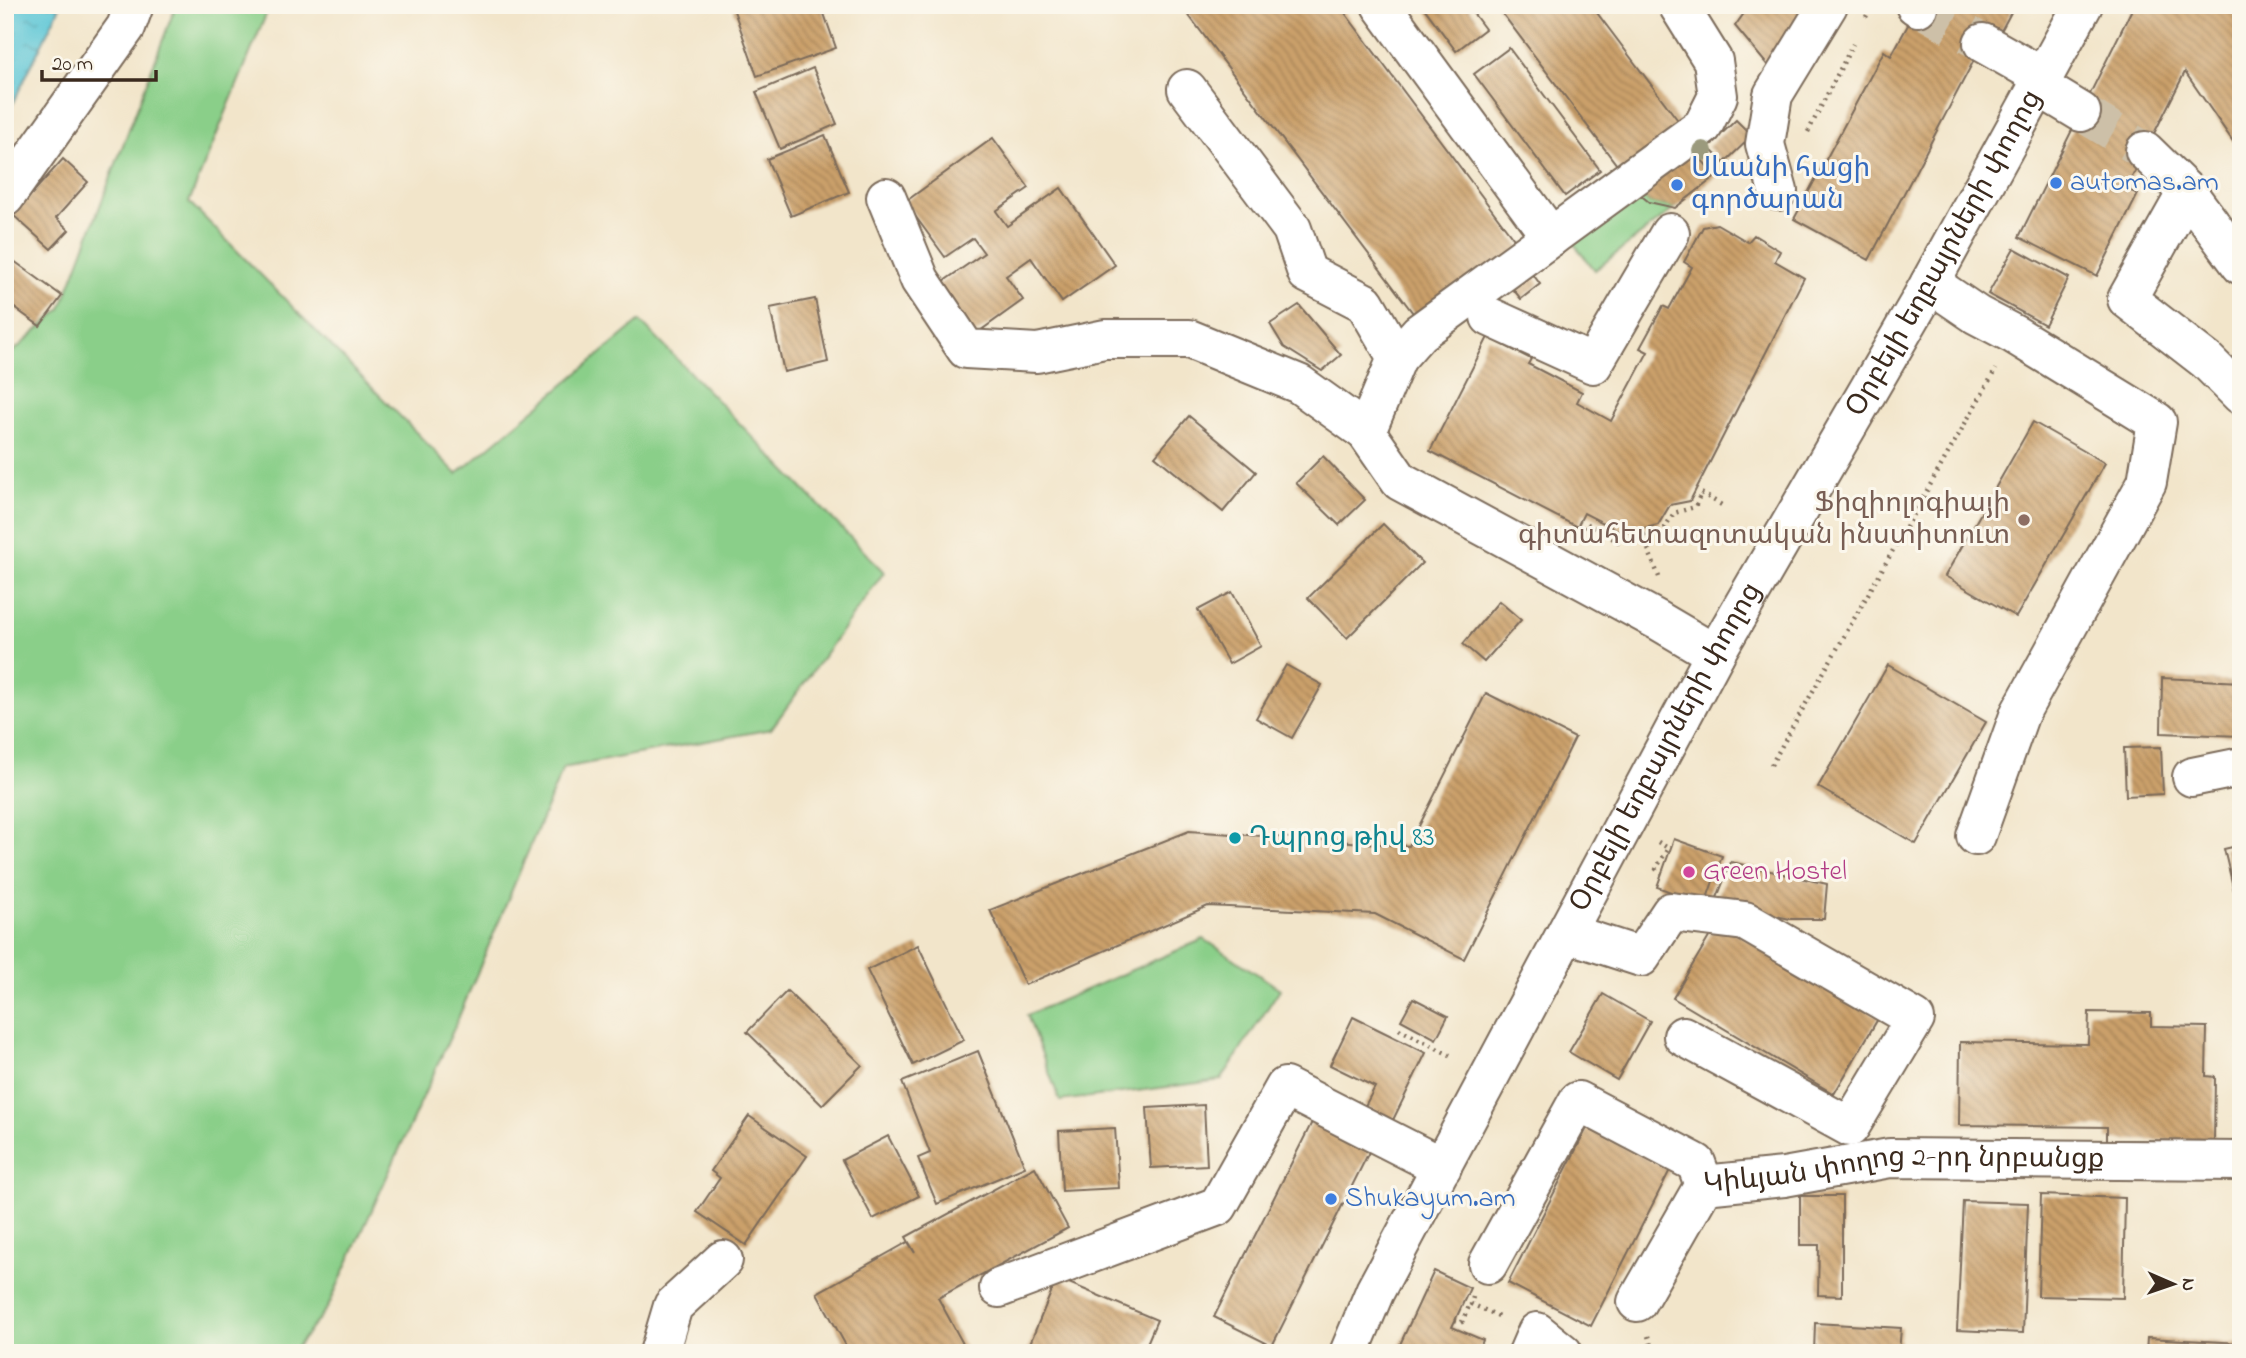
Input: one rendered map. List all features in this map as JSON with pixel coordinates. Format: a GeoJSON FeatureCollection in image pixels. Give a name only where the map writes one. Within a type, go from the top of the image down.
{"type":"FeatureCollection","features":[{"type":"Feature","properties":{"kind":"street"},"geometry":{"type":"LineString","coordinates":[[5,197],[126,27],[134,5]]}},
{"type":"Feature","properties":{"kind":"street"},"geometry":{"type":"LineString","coordinates":[[1381,5],[1551,237]]}},
{"type":"Feature","properties":{"kind":"street"},"geometry":{"type":"LineString","coordinates":[[1366,432],[1397,358],[1419,333],[1703,126],[1718,96],[1713,61],[1678,5]]}},
{"type":"Feature","properties":{"kind":"street"},"geometry":{"type":"LineString","coordinates":[[1778,191],[1765,144],[1773,95],[1828,5]]}},
{"type":"Feature","properties":{"kind":"street","name":"Օրբելի եղբայրների փողոց"},"geometry":{"type":"LineString","coordinates":[[1349,1353],[1375,1291],[1715,654],[1930,283],[2083,5]]}},
{"type":"Feature","properties":{"kind":"street"},"geometry":{"type":"LineString","coordinates":[[1983,43],[2081,112]]}},
{"type":"Feature","properties":{"kind":"street"},"geometry":{"type":"LineString","coordinates":[[1187,89],[1292,229],[1307,273],[1365,303],[1397,358]]}},
{"type":"Feature","properties":{"kind":"street"},"geometry":{"type":"LineString","coordinates":[[2145,151],[2187,192],[2241,265]]}},
{"type":"Feature","properties":{"kind":"street"},"geometry":{"type":"LineString","coordinates":[[2187,192],[2127,299],[2207,361],[2241,395]]}},
{"type":"Feature","properties":{"kind":"street"},"geometry":{"type":"LineString","coordinates":[[886,197],[920,280],[966,349],[1037,353],[1105,339],[1189,339],[1299,384],[1366,432],[1401,481],[1715,654]]}},
{"type":"Feature","properties":{"kind":"street"},"geometry":{"type":"LineString","coordinates":[[1490,317],[1593,364],[1670,233]]}},
{"type":"Feature","properties":{"kind":"street"},"geometry":{"type":"LineString","coordinates":[[1930,283],[1977,315],[2015,335],[2157,422],[2147,482],[2020,713],[1976,836]]}},
{"type":"Feature","properties":{"kind":"street"},"geometry":{"type":"LineString","coordinates":[[2192,777],[2241,768]]}},
{"type":"Feature","properties":{"kind":"street"},"geometry":{"type":"LineString","coordinates":[[1567,933],[1641,957],[1671,912],[1745,921],[1915,1019],[1850,1127],[1683,1036]]}},
{"type":"Feature","properties":{"kind":"street"},"geometry":{"type":"LineString","coordinates":[[999,1288],[1219,1206],[1285,1087],[1442,1167]]}},
{"type":"Feature","properties":{"kind":"street"},"geometry":{"type":"LineString","coordinates":[[1488,1264],[1578,1101],[1696,1163],[1704,1185]]}},
{"type":"Feature","properties":{"kind":"street","name":"Կիևյան փողոց 2-րդ նրբանցք"},"geometry":{"type":"LineString","coordinates":[[1637,1302],[1704,1185],[1784,1177],[1890,1157],[2241,1161]]}},
{"type":"Feature","properties":{"kind":"street"},"geometry":{"type":"LineString","coordinates":[[659,1353],[673,1306],[723,1260]]}},
{"type":"Feature","properties":{"kind":"path"},"geometry":{"type":"LineString","coordinates":[[1778,191],[1858,33]]}},
{"type":"Feature","properties":{"kind":"path"},"geometry":{"type":"LineString","coordinates":[[1771,765],[2015,335]]}},
{"type":"Feature","properties":{"kind":"path"},"geometry":{"type":"LineString","coordinates":[[1578,538],[1586,523],[1619,542],[1663,530],[1674,513],[1695,507],[1701,493],[1726,507]]}},
{"type":"Feature","properties":{"kind":"path"},"geometry":{"type":"LineString","coordinates":[[1643,536],[1646,546]]}},
{"type":"Feature","properties":{"kind":"path"},"geometry":{"type":"LineString","coordinates":[[1657,841],[1668,848],[1656,869],[1662,873]]}},
{"type":"Feature","properties":{"kind":"path"},"geometry":{"type":"LineString","coordinates":[[1399,1029],[1450,1055]]}},
{"type":"Feature","properties":{"kind":"path"},"geometry":{"type":"LineString","coordinates":[[1455,1320],[1462,1322],[1488,1264]]}},
{"type":"Feature","properties":{"kind":"path"},"geometry":{"type":"LineString","coordinates":[[1471,1304],[1543,1346]]}},
{"type":"Feature","properties":{"kind":"green space"},"geometry":{"type":"Polygon","coordinates":[[[176,5],[270,5],[189,202],[457,474],[640,321],[884,572],[771,729],[563,768],[455,1026],[328,1307],[292,1353],[5,1353],[5,359],[61,309],[176,5]]]}},
{"type":"Feature","properties":{"kind":"green space"},"geometry":{"type":"Polygon","coordinates":[[[1638,193],[1649,202],[1675,208],[1595,270],[1571,240],[1638,193]]]}},
{"type":"Feature","properties":{"kind":"green space"},"geometry":{"type":"Polygon","coordinates":[[[1204,939],[1280,989],[1221,1080],[1060,1101],[1027,1015],[1204,939]]]}},
{"type":"Feature","properties":{"kind":"water"},"geometry":{"type":"Polygon","coordinates":[[[5,5],[61,5],[5,119],[5,5]]]}},
{"type":"Feature","properties":{"kind":"building"},"geometry":{"type":"Polygon","coordinates":[[[732,5],[821,5],[836,48],[757,76],[732,5]]]}},
{"type":"Feature","properties":{"kind":"building"},"geometry":{"type":"Polygon","coordinates":[[[1181,5],[1339,5],[1522,250],[1422,325],[1181,5]]]}},
{"type":"Feature","properties":{"kind":"building"},"geometry":{"type":"Polygon","coordinates":[[[1422,5],[1467,5],[1485,29],[1456,51],[1422,5]]]}},
{"type":"Feature","properties":{"kind":"building"},"geometry":{"type":"Polygon","coordinates":[[[1496,5],[1591,5],[1683,127],[1623,173],[1496,5]]]}},
{"type":"Feature","properties":{"kind":"building"},"geometry":{"type":"Polygon","coordinates":[[[1750,5],[1812,5],[1769,67],[1735,26],[1750,5]]]}},
{"type":"Feature","properties":{"kind":"building"},"geometry":{"type":"Polygon","coordinates":[[[1919,5],[2015,5],[1994,44],[1983,43],[1869,260],[1794,219],[1884,51],[1891,56],[1919,5]]]}},
{"type":"Feature","properties":{"kind":"building"},"geometry":{"type":"Polygon","coordinates":[[[2134,5],[2235,5],[2241,12],[2241,153],[2185,72],[2126,189],[2138,194],[2097,276],[2019,237],[2134,5]]]}},
{"type":"Feature","properties":{"kind":"building"},"geometry":{"type":"Polygon","coordinates":[[[1509,48],[1600,170],[1565,196],[1474,74],[1509,48]]]}},
{"type":"Feature","properties":{"kind":"building"},"geometry":{"type":"Polygon","coordinates":[[[813,68],[837,124],[780,149],[756,92],[813,68]]]}},
{"type":"Feature","properties":{"kind":"building"},"geometry":{"type":"Polygon","coordinates":[[[1736,120],[1752,136],[1724,163],[1708,147],[1736,120]]]}},
{"type":"Feature","properties":{"kind":"building"},"geometry":{"type":"Polygon","coordinates":[[[825,135],[849,192],[791,216],[767,159],[825,135]]]}},
{"type":"Feature","properties":{"kind":"building"},"geometry":{"type":"Polygon","coordinates":[[[993,138],[1029,188],[996,211],[1007,226],[1061,188],[1115,265],[1062,302],[1031,258],[1006,276],[1023,300],[970,338],[934,288],[984,253],[973,238],[945,257],[905,202],[993,138]]]}},
{"type":"Feature","properties":{"kind":"building","name":"Սևանի հացի գործարան"},"geometry":{"type":"Polygon","coordinates":[[[1693,150],[1716,176],[1675,208],[1649,202],[1638,193],[1693,150]]]}},
{"type":"Feature","properties":{"kind":"building"},"geometry":{"type":"Polygon","coordinates":[[[63,159],[88,182],[56,218],[69,230],[51,249],[13,215],[63,159]]]}},
{"type":"Feature","properties":{"kind":"building"},"geometry":{"type":"Polygon","coordinates":[[[1717,224],[1748,242],[1754,235],[1780,251],[1775,261],[1804,278],[1690,501],[1670,505],[1658,525],[1623,533],[1584,513],[1577,527],[1430,451],[1488,337],[1531,359],[1528,364],[1582,392],[1577,402],[1611,421],[1648,352],[1640,348],[1663,306],[1669,309],[1692,267],[1684,262],[1703,227],[1717,224]]]}},
{"type":"Feature","properties":{"kind":"building"},"geometry":{"type":"Polygon","coordinates":[[[2014,248],[2069,278],[2045,325],[1988,294],[2014,248]]]}},
{"type":"Feature","properties":{"kind":"building"},"geometry":{"type":"Polygon","coordinates":[[[14,261],[62,296],[40,326],[5,301],[5,274],[14,261]]]}},
{"type":"Feature","properties":{"kind":"building"},"geometry":{"type":"Polygon","coordinates":[[[1532,273],[1540,284],[1521,299],[1512,288],[1532,273]]]}},
{"type":"Feature","properties":{"kind":"building"},"geometry":{"type":"Polygon","coordinates":[[[815,299],[828,362],[784,372],[770,308],[815,299]]]}},
{"type":"Feature","properties":{"kind":"building"},"geometry":{"type":"Polygon","coordinates":[[[1299,305],[1341,355],[1322,371],[1284,347],[1270,324],[1299,305]]]}},
{"type":"Feature","properties":{"kind":"building"},"geometry":{"type":"Polygon","coordinates":[[[1189,416],[1256,472],[1223,512],[1155,456],[1189,416]]]}},
{"type":"Feature","properties":{"kind":"building","name":"Ֆիզիոլոգիայի գիտահետազոտական ինստիտուտ"},"geometry":{"type":"Polygon","coordinates":[[[2033,422],[2105,463],[2016,617],[1945,576],[2033,422]]]}},
{"type":"Feature","properties":{"kind":"building"},"geometry":{"type":"Polygon","coordinates":[[[1323,456],[1365,500],[1339,525],[1296,483],[1323,456]]]}},
{"type":"Feature","properties":{"kind":"building"},"geometry":{"type":"Polygon","coordinates":[[[1383,524],[1422,563],[1347,638],[1308,598],[1383,524]]]}},
{"type":"Feature","properties":{"kind":"building"},"geometry":{"type":"Polygon","coordinates":[[[1232,592],[1261,646],[1229,664],[1198,610],[1232,592]]]}},
{"type":"Feature","properties":{"kind":"building"},"geometry":{"type":"Polygon","coordinates":[[[1499,601],[1521,620],[1484,662],[1463,644],[1499,601]]]}},
{"type":"Feature","properties":{"kind":"building"},"geometry":{"type":"Polygon","coordinates":[[[1286,665],[1322,685],[1292,738],[1256,718],[1286,665]]]}},
{"type":"Feature","properties":{"kind":"building"},"geometry":{"type":"Polygon","coordinates":[[[1888,665],[1986,722],[1916,844],[1818,787],[1888,665]]]}},
{"type":"Feature","properties":{"kind":"building"},"geometry":{"type":"Polygon","coordinates":[[[2162,678],[2241,682],[2241,736],[2161,733],[2162,678]]]}},
{"type":"Feature","properties":{"kind":"building","name":"Դպրոց թիվ 83"},"geometry":{"type":"Polygon","coordinates":[[[1486,693],[1575,738],[1464,959],[1375,914],[1208,906],[1025,985],[990,910],[1189,831],[1409,846],[1486,693]]]}},
{"type":"Feature","properties":{"kind":"building"},"geometry":{"type":"Polygon","coordinates":[[[2161,747],[2163,794],[2126,796],[2124,748],[2161,747]]]}},
{"type":"Feature","properties":{"kind":"building"},"geometry":{"type":"Polygon","coordinates":[[[1674,839],[1722,856],[1705,904],[1657,887],[1674,839]]]}},
{"type":"Feature","properties":{"kind":"building"},"geometry":{"type":"Polygon","coordinates":[[[2241,845],[2241,915],[2240,916],[2224,849],[2241,845]]]}},
{"type":"Feature","properties":{"kind":"building"},"geometry":{"type":"Polygon","coordinates":[[[1731,862],[1827,884],[1824,919],[1790,919],[1715,903],[1731,862]]]}},
{"type":"Feature","properties":{"kind":"building"},"geometry":{"type":"Polygon","coordinates":[[[1718,922],[1879,1017],[1834,1094],[1673,998],[1718,922]]]}},
{"type":"Feature","properties":{"kind":"building"},"geometry":{"type":"Polygon","coordinates":[[[918,945],[964,1040],[913,1065],[867,970],[918,945]]]}},
{"type":"Feature","properties":{"kind":"building"},"geometry":{"type":"Polygon","coordinates":[[[787,991],[862,1065],[822,1105],[747,1032],[787,991]]]}},
{"type":"Feature","properties":{"kind":"building"},"geometry":{"type":"Polygon","coordinates":[[[1603,994],[1650,1021],[1617,1080],[1569,1052],[1603,994]]]}},
{"type":"Feature","properties":{"kind":"building"},"geometry":{"type":"Polygon","coordinates":[[[1413,998],[1448,1016],[1436,1039],[1401,1020],[1413,998]]]}},
{"type":"Feature","properties":{"kind":"building"},"geometry":{"type":"Polygon","coordinates":[[[2089,1012],[2151,1013],[2151,1026],[2207,1027],[2206,1076],[2215,1077],[2214,1141],[2107,1140],[2107,1127],[1959,1125],[1960,1042],[2088,1044],[2089,1012]]]}},
{"type":"Feature","properties":{"kind":"building"},"geometry":{"type":"Polygon","coordinates":[[[1353,1017],[1426,1053],[1393,1120],[1365,1106],[1375,1087],[1330,1065],[1353,1017]]]}},
{"type":"Feature","properties":{"kind":"building"},"geometry":{"type":"Polygon","coordinates":[[[978,1051],[1025,1167],[937,1204],[918,1158],[930,1153],[902,1082],[978,1051]]]}},
{"type":"Feature","properties":{"kind":"building"},"geometry":{"type":"Polygon","coordinates":[[[1204,1105],[1207,1165],[1151,1168],[1147,1108],[1204,1105]]]}},
{"type":"Feature","properties":{"kind":"building"},"geometry":{"type":"Polygon","coordinates":[[[749,1116],[807,1156],[746,1245],[697,1212],[720,1178],[711,1171],[749,1116]]]}},
{"type":"Feature","properties":{"kind":"building"},"geometry":{"type":"Polygon","coordinates":[[[1312,1122],[1369,1152],[1272,1346],[1214,1317],[1312,1122]]]}},
{"type":"Feature","properties":{"kind":"building"},"geometry":{"type":"Polygon","coordinates":[[[1115,1128],[1119,1188],[1062,1191],[1059,1131],[1115,1128]]]}},
{"type":"Feature","properties":{"kind":"building"},"geometry":{"type":"Polygon","coordinates":[[[1587,1128],[1670,1170],[1591,1326],[1508,1283],[1587,1128]]]}},
{"type":"Feature","properties":{"kind":"building"},"geometry":{"type":"Polygon","coordinates":[[[888,1136],[919,1196],[873,1219],[842,1160],[888,1136]]]}},
{"type":"Feature","properties":{"kind":"building"},"geometry":{"type":"Polygon","coordinates":[[[1035,1167],[1068,1228],[938,1298],[968,1353],[850,1353],[817,1293],[908,1242],[915,1253],[906,1237],[1035,1167]]]}},
{"type":"Feature","properties":{"kind":"building"},"geometry":{"type":"Polygon","coordinates":[[[2041,1195],[2125,1198],[2123,1298],[2038,1296],[2041,1195]]]}},
{"type":"Feature","properties":{"kind":"building"},"geometry":{"type":"Polygon","coordinates":[[[1800,1196],[1842,1196],[1842,1296],[1818,1295],[1819,1245],[1800,1245],[1800,1196]]]}},
{"type":"Feature","properties":{"kind":"building"},"geometry":{"type":"Polygon","coordinates":[[[1963,1201],[2028,1203],[2023,1333],[1957,1330],[1963,1201]]]}},
{"type":"Feature","properties":{"kind":"building"},"geometry":{"type":"Polygon","coordinates":[[[1434,1271],[1470,1288],[1452,1327],[1483,1340],[1478,1353],[1396,1353],[1434,1271]]]}},
{"type":"Feature","properties":{"kind":"building"},"geometry":{"type":"Polygon","coordinates":[[[1057,1278],[1157,1320],[1143,1353],[1026,1353],[1057,1278]]]}},
{"type":"Feature","properties":{"kind":"building"},"geometry":{"type":"Polygon","coordinates":[[[1815,1323],[1901,1328],[1899,1353],[1814,1353],[1815,1323]]]}},
{"type":"Feature","properties":{"kind":"building"},"geometry":{"type":"Polygon","coordinates":[[[2147,1338],[2241,1343],[2241,1353],[2146,1353],[2147,1338]]]}},
{"type":"Feature","properties":{"kind":"tunnel"},"geometry":{"type":"LineString","coordinates":[[1918,7],[1983,43]]}},
{"type":"Feature","properties":{"kind":"tunnel"},"geometry":{"type":"LineString","coordinates":[[2081,112],[2145,151]]}},
{"type":"Feature","properties":{"kind":"place","name":"automas.am"},"geometry":{"type":"Point","coordinates":[2056,183]}},
{"type":"Feature","properties":{"kind":"place","name":"Սևանի հացի գործարան"},"geometry":{"type":"Point","coordinates":[1677,185]}},
{"type":"Feature","properties":{"kind":"place","name":"Ֆիզիոլոգիայի գիտահետազոտական ինստիտուտ"},"geometry":{"type":"Point","coordinates":[2024,520]}},
{"type":"Feature","properties":{"kind":"place","name":"Դպրոց թիվ 83"},"geometry":{"type":"Point","coordinates":[1235,838]}},
{"type":"Feature","properties":{"kind":"place","name":"Green Hostel"},"geometry":{"type":"Point","coordinates":[1689,872]}},
{"type":"Feature","properties":{"kind":"place","name":"Shukayum.am"},"geometry":{"type":"Point","coordinates":[1331,1199]}}]}
